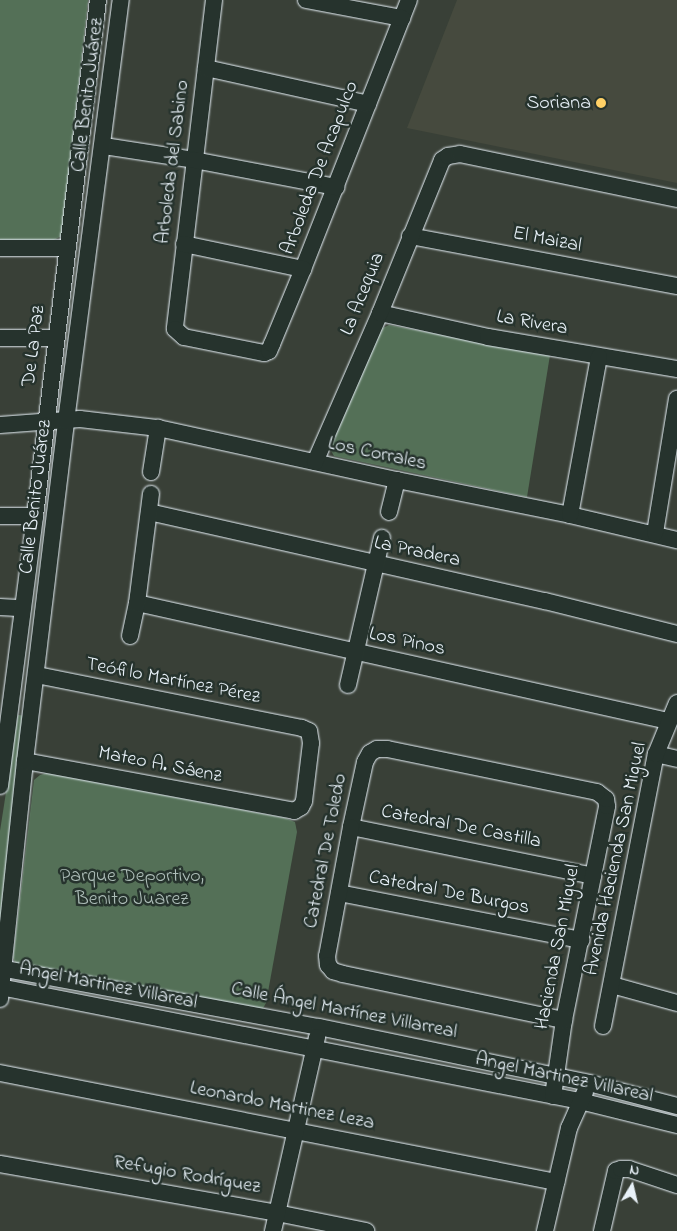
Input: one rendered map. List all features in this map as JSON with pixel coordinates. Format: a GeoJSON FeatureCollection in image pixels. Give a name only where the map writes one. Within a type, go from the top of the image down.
{"type":"FeatureCollection","features":[{"type":"Feature","properties":{"kind":"street","name":"De La Paz"},"geometry":{"type":"LineString","coordinates":[[0,786],[6,698],[22,608],[35,516],[98,0]]}},
{"type":"Feature","properties":{"kind":"street","name":"Calle Benito Juárez"},"geometry":{"type":"LineString","coordinates":[[0,991],[32,700],[66,421],[104,146],[121,0]]}},
{"type":"Feature","properties":{"kind":"street","name":"Arboleda del Sabino"},"geometry":{"type":"LineString","coordinates":[[214,0],[175,330],[184,336],[257,352],[269,351]]}},
{"type":"Feature","properties":{"kind":"street"},"geometry":{"type":"LineString","coordinates":[[306,0],[402,18]]}},
{"type":"Feature","properties":{"kind":"street","name":"Arboleda De Acapulco"},"geometry":{"type":"LineString","coordinates":[[269,351],[303,270],[409,0]]}},
{"type":"Feature","properties":{"kind":"street"},"geometry":{"type":"LineString","coordinates":[[206,68],[368,104]]}},
{"type":"Feature","properties":{"kind":"street"},"geometry":{"type":"LineString","coordinates":[[104,146],[194,160],[336,187]]}},
{"type":"Feature","properties":{"kind":"street","name":"La Acequia"},"geometry":{"type":"LineString","coordinates":[[315,462],[380,313],[442,160],[448,156],[460,154],[677,199]]}},
{"type":"Feature","properties":{"kind":"street","name":"El Maizal"},"geometry":{"type":"LineString","coordinates":[[410,236],[677,286]]}},
{"type":"Feature","properties":{"kind":"street"},"geometry":{"type":"LineString","coordinates":[[184,244],[303,270]]}},
{"type":"Feature","properties":{"kind":"street"},"geometry":{"type":"LineString","coordinates":[[0,248],[68,248]]}},
{"type":"Feature","properties":{"kind":"street","name":"La Rivera"},"geometry":{"type":"LineString","coordinates":[[380,313],[488,337],[677,370]]}},
{"type":"Feature","properties":{"kind":"street"},"geometry":{"type":"LineString","coordinates":[[0,338],[56,338]]}},
{"type":"Feature","properties":{"kind":"street"},"geometry":{"type":"LineString","coordinates":[[570,515],[599,357]]}},
{"type":"Feature","properties":{"kind":"street"},"geometry":{"type":"LineString","coordinates":[[655,533],[677,399]]}},
{"type":"Feature","properties":{"kind":"street","name":"Los Corrales"},"geometry":{"type":"LineString","coordinates":[[0,425],[105,421],[158,428],[655,533],[677,540]]}},
{"type":"Feature","properties":{"kind":"street"},"geometry":{"type":"LineString","coordinates":[[151,472],[158,428]]}},
{"type":"Feature","properties":{"kind":"street"},"geometry":{"type":"LineString","coordinates":[[389,512],[397,480]]}},
{"type":"Feature","properties":{"kind":"street"},"geometry":{"type":"LineString","coordinates":[[130,636],[137,603],[151,494]]}},
{"type":"Feature","properties":{"kind":"street","name":"La Pradera"},"geometry":{"type":"LineString","coordinates":[[149,512],[377,565],[545,601],[677,634]]}},
{"type":"Feature","properties":{"kind":"street"},"geometry":{"type":"LineString","coordinates":[[0,516],[35,516]]}},
{"type":"Feature","properties":{"kind":"street"},"geometry":{"type":"LineString","coordinates":[[348,685],[382,538]]}},
{"type":"Feature","properties":{"kind":"street","name":"Los Pinos"},"geometry":{"type":"LineString","coordinates":[[137,603],[668,722]]}},
{"type":"Feature","properties":{"kind":"street"},"geometry":{"type":"LineString","coordinates":[[0,608],[22,608]]}},
{"type":"Feature","properties":{"kind":"street","name":"Teófilo Martínez Pérez"},"geometry":{"type":"LineString","coordinates":[[36,675],[302,728],[309,731],[312,736],[304,801],[294,811],[287,812]]}},
{"type":"Feature","properties":{"kind":"street"},"geometry":{"type":"LineString","coordinates":[[6,698],[32,700]]}},
{"type":"Feature","properties":{"kind":"street","name":"Avenida Hacienda San Miguel"},"geometry":{"type":"LineString","coordinates":[[603,1026],[656,754],[677,703]]}},
{"type":"Feature","properties":{"kind":"street","name":"Catedral De Toledo"},"geometry":{"type":"LineString","coordinates":[[564,1020],[333,971],[328,966],[327,956],[351,827],[365,762],[370,752],[377,749],[387,749],[596,792],[603,795],[607,806]]}},
{"type":"Feature","properties":{"kind":"street"},"geometry":{"type":"LineString","coordinates":[[656,754],[677,759]]}},
{"type":"Feature","properties":{"kind":"street","name":"Mateo A. Sáenz"},"geometry":{"type":"LineString","coordinates":[[25,761],[287,812]]}},
{"type":"Feature","properties":{"kind":"street","name":"Hacienda San Miguel"},"geometry":{"type":"LineString","coordinates":[[553,1096],[564,1020],[607,806]]}},
{"type":"Feature","properties":{"kind":"street","name":"Catedral De Castilla"},"geometry":{"type":"LineString","coordinates":[[351,827],[593,876]]}},
{"type":"Feature","properties":{"kind":"street","name":"Catedral De Burgos"},"geometry":{"type":"LineString","coordinates":[[339,893],[581,940]]}},
{"type":"Feature","properties":{"kind":"street","name":"Calle Ángel Martínez Villarreal"},"geometry":{"type":"LineString","coordinates":[[2,968],[319,1027],[589,1083],[677,1106]]}},
{"type":"Feature","properties":{"kind":"street"},"geometry":{"type":"LineString","coordinates":[[612,985],[677,1003]]}},
{"type":"Feature","properties":{"kind":"street","name":"Angel Martinez Villareal"},"geometry":{"type":"LineString","coordinates":[[0,991],[315,1047],[580,1101],[677,1125]]}},
{"type":"Feature","properties":{"kind":"street"},"geometry":{"type":"LineString","coordinates":[[274,1231],[319,1027]]}},
{"type":"Feature","properties":{"kind":"street","name":"Leonardo Martinez Leza"},"geometry":{"type":"LineString","coordinates":[[0,1073],[295,1129],[556,1182]]}},
{"type":"Feature","properties":{"kind":"street"},"geometry":{"type":"LineString","coordinates":[[545,1231],[569,1128],[589,1083]]}},
{"type":"Feature","properties":{"kind":"street","name":"Refugio Rodríguez"},"geometry":{"type":"LineString","coordinates":[[0,1164],[277,1213],[366,1231]]}},
{"type":"Feature","properties":{"kind":"street"},"geometry":{"type":"LineString","coordinates":[[602,1231],[616,1171],[621,1168],[629,1169],[677,1185]]}},
{"type":"Feature","properties":{"kind":"shaded area","name":"Soriana"},"geometry":{"type":"Polygon","coordinates":[[[457,0],[677,0],[677,183],[407,128],[457,0]]]}},
{"type":"Feature","properties":{"kind":"green space"},"geometry":{"type":"Polygon","coordinates":[[[0,0],[88,0],[62,236],[47,243],[0,242],[0,0]]]}},
{"type":"Feature","properties":{"kind":"green space"},"geometry":{"type":"Polygon","coordinates":[[[389,325],[550,355],[527,497],[334,456],[330,449],[381,329],[389,325]]]}},
{"type":"Feature","properties":{"kind":"green space"},"geometry":{"type":"Polygon","coordinates":[[[18,715],[27,716],[0,954],[0,831],[18,715]]]}},
{"type":"Feature","properties":{"kind":"green space","name":"Parque Deportivo, Benito Juarez"},"geometry":{"type":"Polygon","coordinates":[[[47,773],[285,818],[295,822],[297,832],[266,1003],[262,1010],[16,964],[13,958],[34,780],[40,775],[47,773]]]}},
{"type":"Feature","properties":{"kind":"place","name":"Soriana"},"geometry":{"type":"Point","coordinates":[601,103]}}]}
